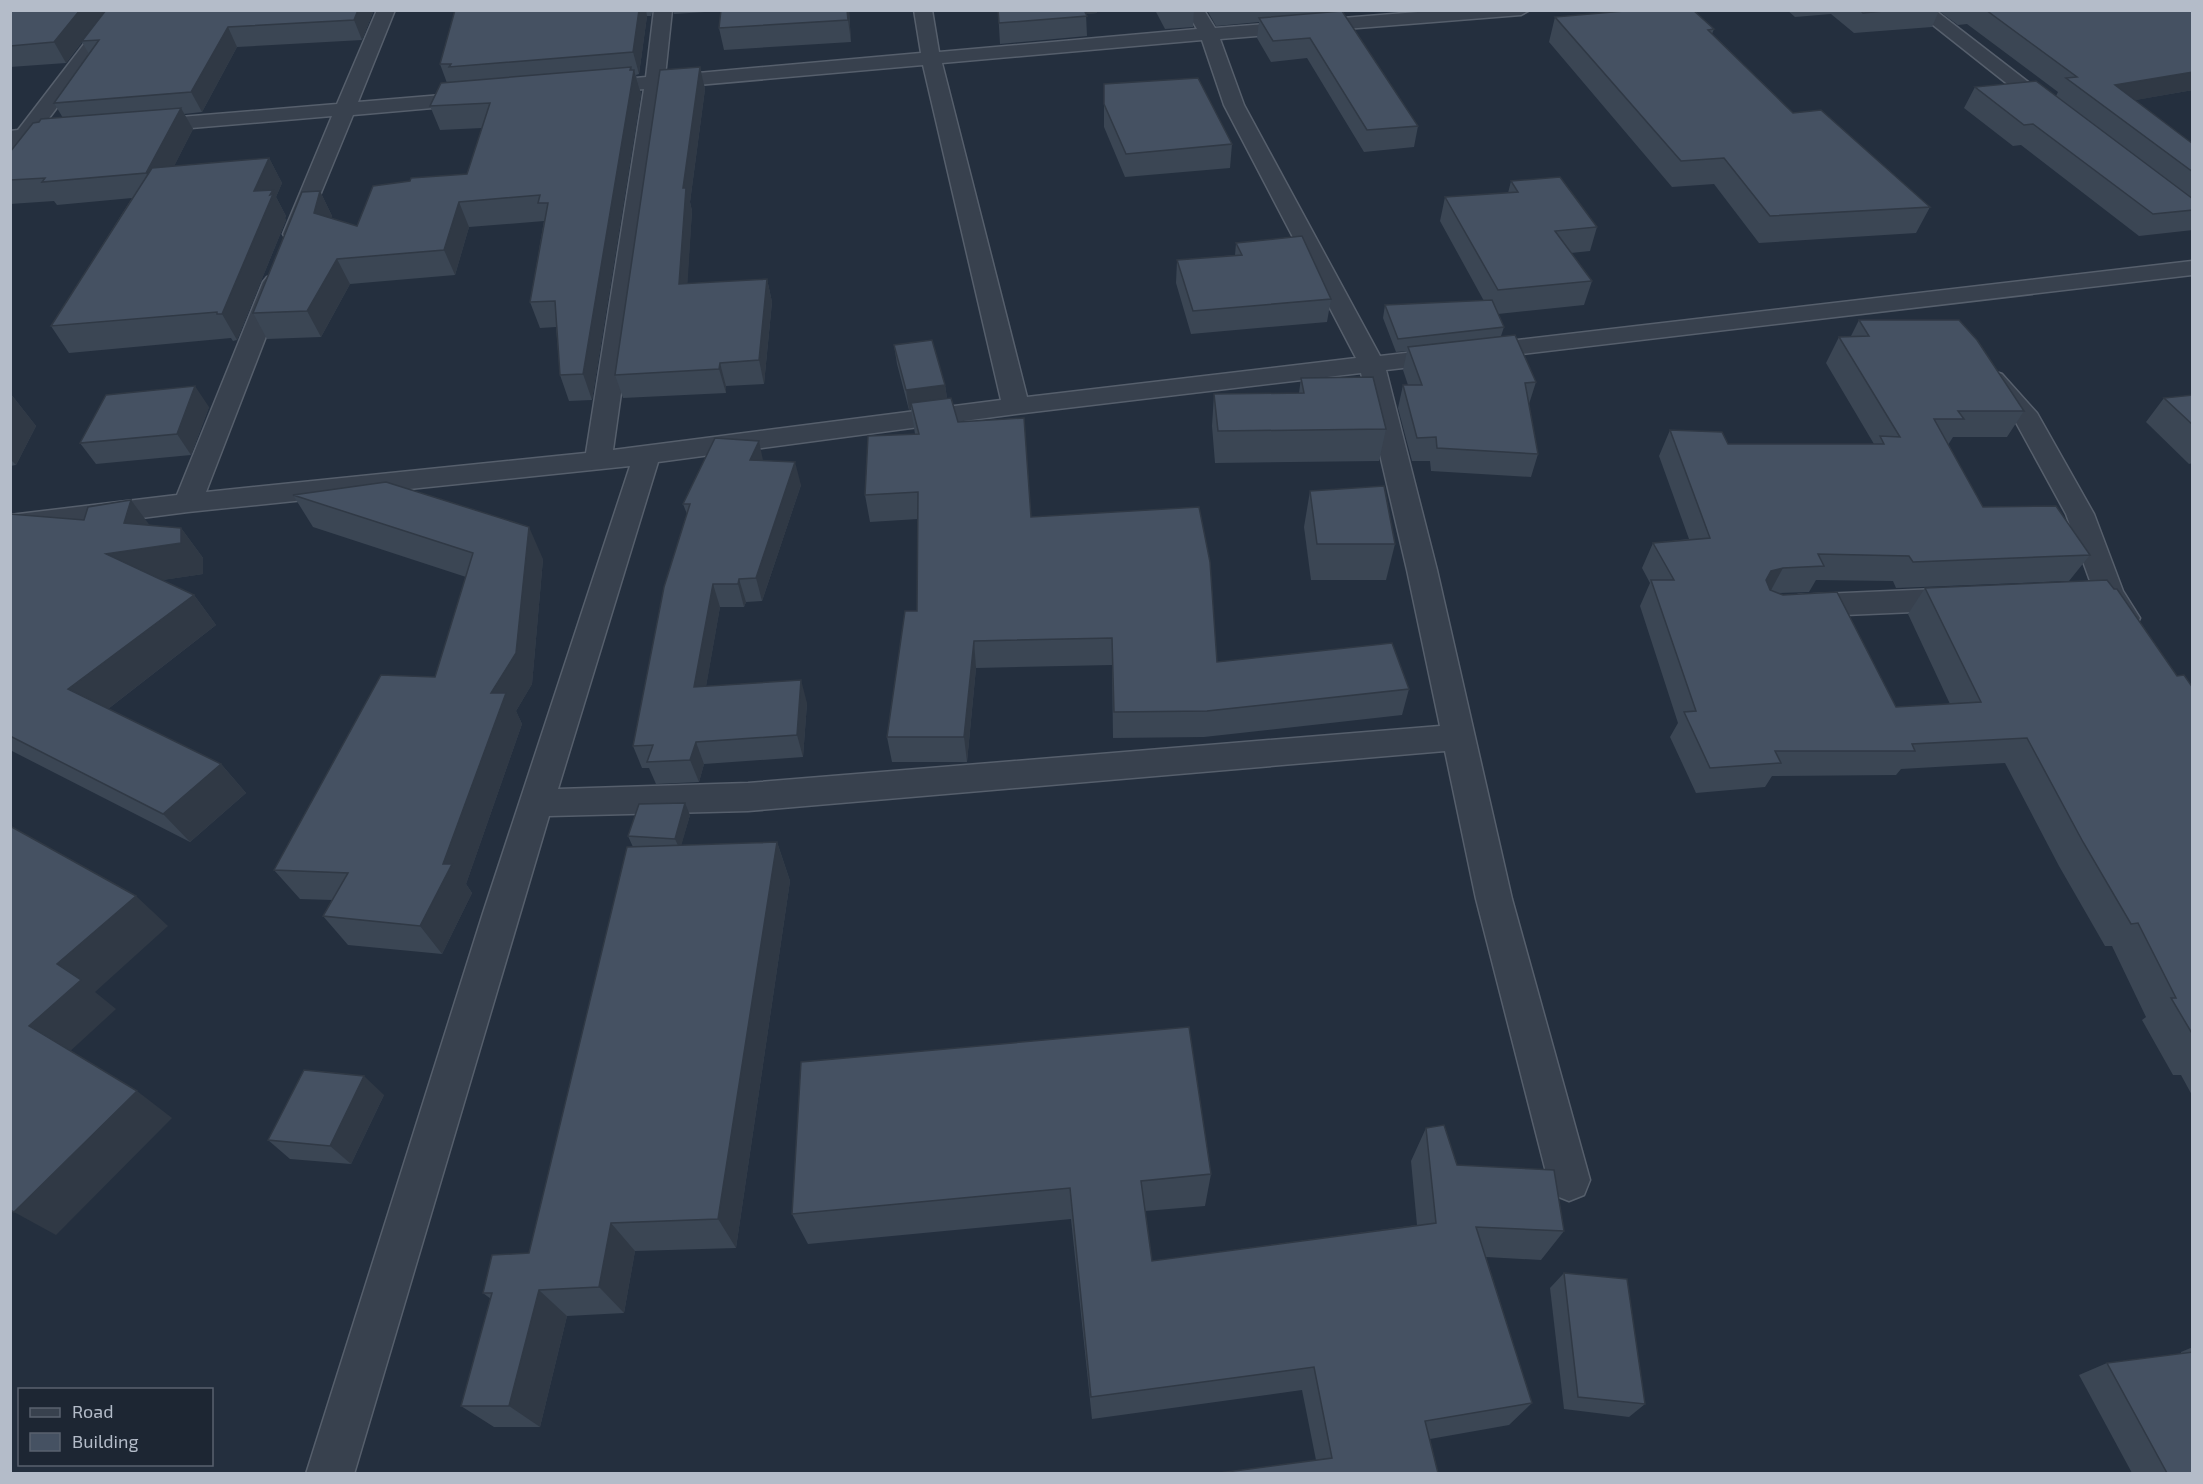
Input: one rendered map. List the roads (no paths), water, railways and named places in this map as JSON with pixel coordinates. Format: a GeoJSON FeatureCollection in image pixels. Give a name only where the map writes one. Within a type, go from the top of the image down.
{"type":"FeatureCollection","features":[{"type":"Feature","properties":{"kind":"street"},"geometry":{"type":"LineString","coordinates":[[10,155],[17,137],[120,10]]}},
{"type":"Feature","properties":{"kind":"street"},"geometry":{"type":"LineString","coordinates":[[188,503],[344,109],[386,10]]}},
{"type":"Feature","properties":{"kind":"street"},"geometry":{"type":"LineString","coordinates":[[598,461],[655,82],[663,10]]}},
{"type":"Feature","properties":{"kind":"street"},"geometry":{"type":"LineString","coordinates":[[923,10],[930,59],[1016,406]]}},
{"type":"Feature","properties":{"kind":"street"},"geometry":{"type":"LineString","coordinates":[[1196,10],[1209,34],[1234,105],[1372,364],[1422,570],[1494,899],[1569,1180]]}},
{"type":"Feature","properties":{"kind":"street"},"geometry":{"type":"LineString","coordinates":[[574,89],[1209,34],[1521,10]]}},
{"type":"Feature","properties":{"kind":"street"},"geometry":{"type":"LineString","coordinates":[[1923,10],[2063,118]]}},
{"type":"Feature","properties":{"kind":"street"},"geometry":{"type":"LineString","coordinates":[[130,127],[494,96]]}},
{"type":"Feature","properties":{"kind":"street"},"geometry":{"type":"LineString","coordinates":[[17,137],[83,131]]}},
{"type":"Feature","properties":{"kind":"street"},"geometry":{"type":"LineString","coordinates":[[10,525],[188,503],[598,461],[1016,406],[2193,268]]}},
{"type":"Feature","properties":{"kind":"street"},"geometry":{"type":"LineString","coordinates":[[1924,301],[1947,327]]}},
{"type":"Feature","properties":{"kind":"street"},"geometry":{"type":"LineString","coordinates":[[1978,361],[2024,413],[2080,514],[2097,593],[2141,641]]}},
{"type":"Feature","properties":{"kind":"street"},"geometry":{"type":"LineString","coordinates":[[330,1473],[536,803],[647,454]]}},
{"type":"Feature","properties":{"kind":"street"},"geometry":{"type":"LineString","coordinates":[[1769,607],[1992,597]]}},
{"type":"Feature","properties":{"kind":"street"},"geometry":{"type":"LineString","coordinates":[[536,803],[748,797],[1459,737]]}}]}
